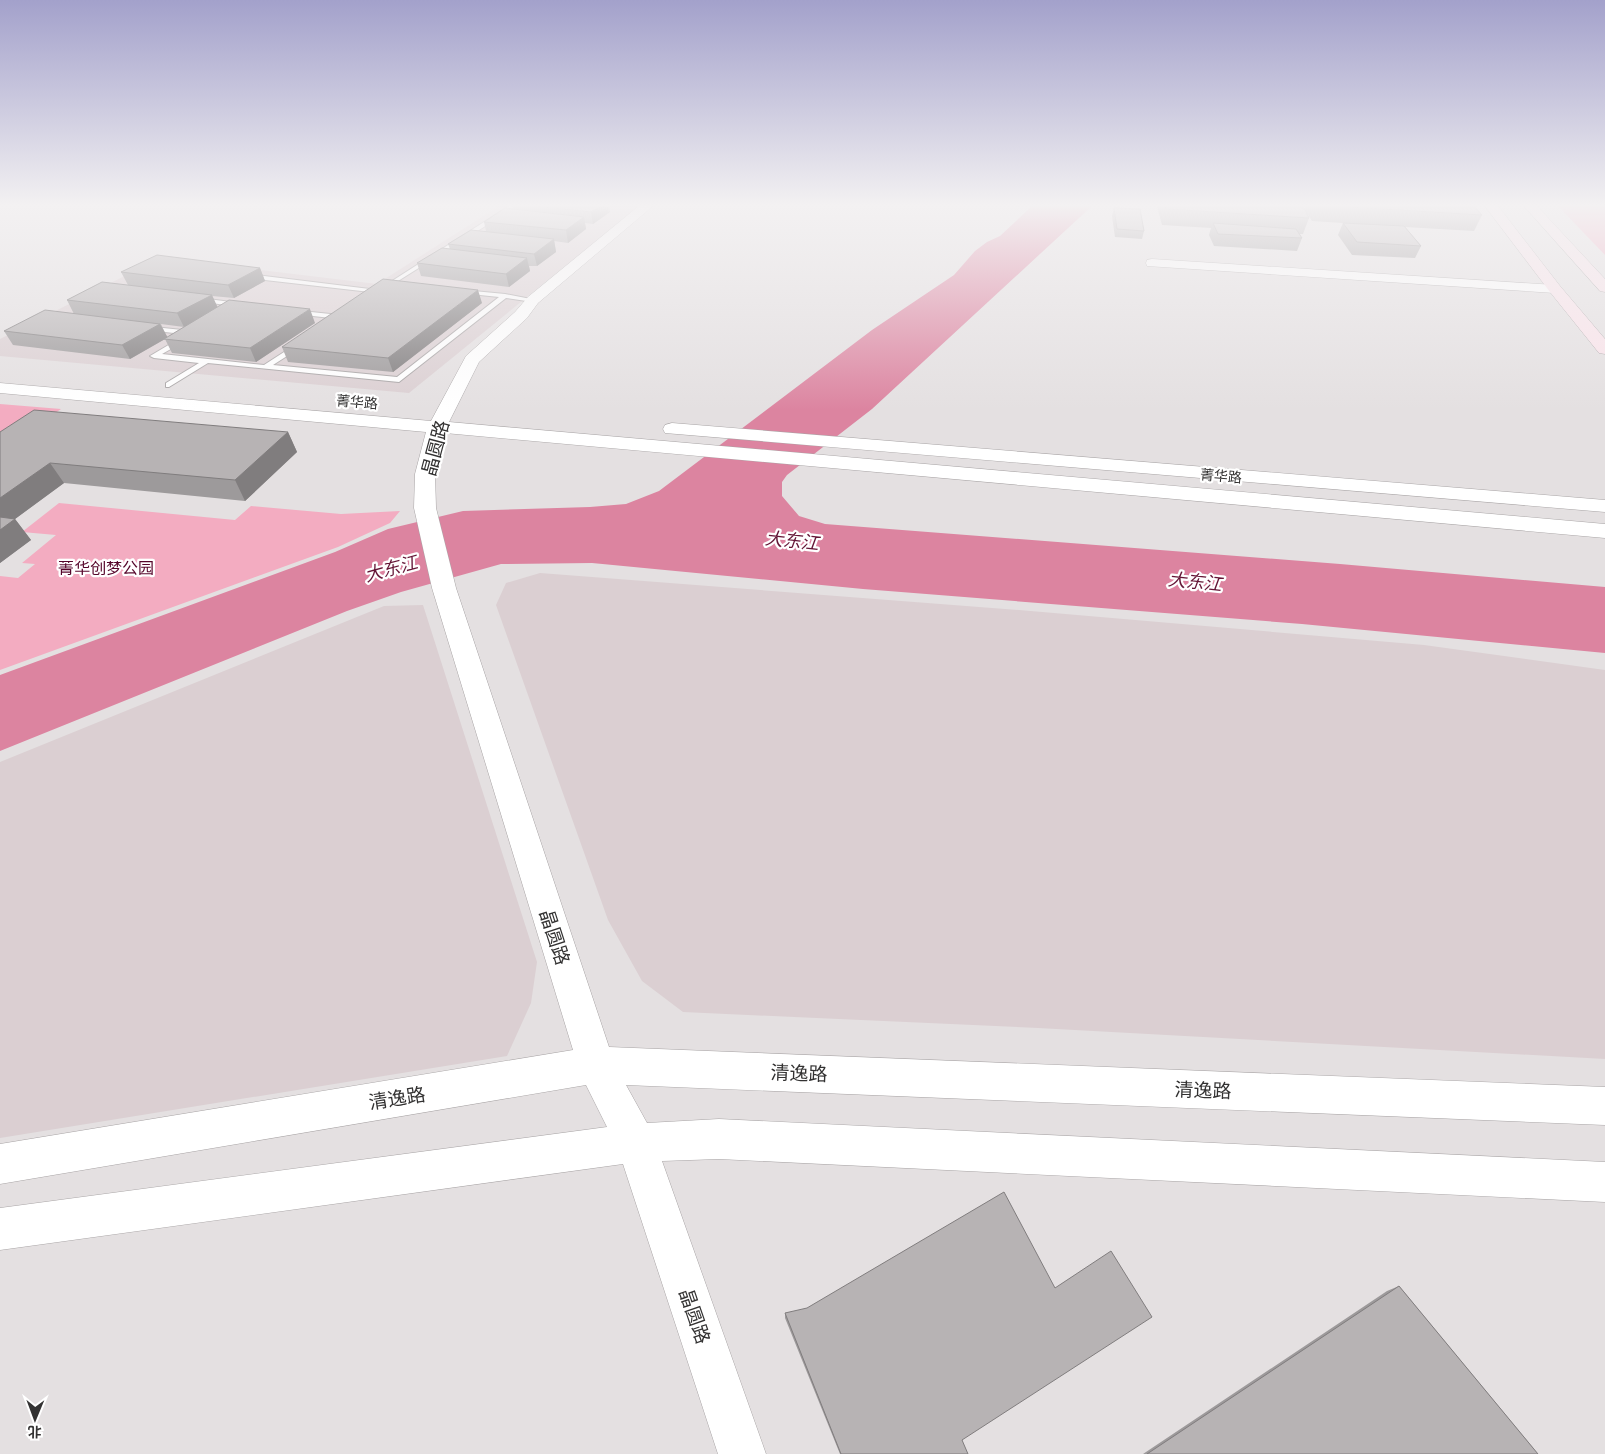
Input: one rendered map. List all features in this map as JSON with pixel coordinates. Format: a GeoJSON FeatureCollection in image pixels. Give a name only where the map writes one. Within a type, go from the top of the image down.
{"type":"FeatureCollection","features":[{"type":"Feature","properties":{"kind":"main road"},"geometry":{"type":"LineString","coordinates":[[1543,274],[1605,349]]}},
{"type":"Feature","properties":{"kind":"main road"},"geometry":{"type":"LineString","coordinates":[[1592,274],[1605,288]]}},
{"type":"Feature","properties":{"kind":"street","name":"晶圆路"},"geometry":{"type":"LineString","coordinates":[[565,274],[533,300],[521,315],[472,360],[441,418],[425,474],[425,508],[444,588],[596,1065],[636,1143],[742,1454]]}},
{"type":"Feature","properties":{"kind":"street"},"geometry":{"type":"LineString","coordinates":[[1320,274],[1555,289]]}},
{"type":"Feature","properties":{"kind":"street"},"geometry":{"type":"LineString","coordinates":[[150,384],[199,388]]}},
{"type":"Feature","properties":{"kind":"street","name":"菁华路"},"geometry":{"type":"LineString","coordinates":[[0,388],[441,418],[466,412]]}},
{"type":"Feature","properties":{"kind":"street","name":"菁华路"},"geometry":{"type":"LineString","coordinates":[[426,408],[441,418]]}},
{"type":"Feature","properties":{"kind":"street"},"geometry":{"type":"LineString","coordinates":[[441,418],[699,450],[1605,531]]}},
{"type":"Feature","properties":{"kind":"street","name":"菁华路"},"geometry":{"type":"LineString","coordinates":[[654,427],[1605,506]]}},
{"type":"Feature","properties":{"kind":"street","name":"清逸路"},"geometry":{"type":"LineString","coordinates":[[0,1164],[596,1065],[1605,1106]]}},
{"type":"Feature","properties":{"kind":"street"},"geometry":{"type":"LineString","coordinates":[[0,1229],[636,1143],[729,1140],[1605,1182]]}},
{"type":"Feature","properties":{"kind":"lane"},"geometry":{"type":"LineString","coordinates":[[370,297],[407,274]]}},
{"type":"Feature","properties":{"kind":"lane"},"geometry":{"type":"LineString","coordinates":[[241,275],[377,292]]}},
{"type":"Feature","properties":{"kind":"lane"},"geometry":{"type":"LineString","coordinates":[[389,285],[408,287]]}},
{"type":"Feature","properties":{"kind":"lane"},"geometry":{"type":"LineString","coordinates":[[456,291],[533,300]]}},
{"type":"Feature","properties":{"kind":"lane"},"geometry":{"type":"LineString","coordinates":[[200,329],[154,356],[400,380],[505,296]]}},
{"type":"Feature","properties":{"kind":"lane"},"geometry":{"type":"LineString","coordinates":[[191,299],[249,306]]}},
{"type":"Feature","properties":{"kind":"lane"},"geometry":{"type":"LineString","coordinates":[[231,310],[239,305]]}},
{"type":"Feature","properties":{"kind":"lane"},"geometry":{"type":"LineString","coordinates":[[285,310],[340,317]]}},
{"type":"Feature","properties":{"kind":"lane"},"geometry":{"type":"LineString","coordinates":[[333,322],[348,312]]}},
{"type":"Feature","properties":{"kind":"lane"},"geometry":{"type":"LineString","coordinates":[[135,326],[192,333]]}},
{"type":"Feature","properties":{"kind":"lane"},"geometry":{"type":"LineString","coordinates":[[265,367],[303,342]]}},
{"type":"Feature","properties":{"kind":"lane"},"geometry":{"type":"LineString","coordinates":[[170,385],[207,361]]}},
{"type":"Feature","properties":{"kind":"shaded area"},"geometry":{"type":"Polygon","coordinates":[[[129,274],[292,274],[377,284],[393,274],[556,274],[409,393],[0,356],[0,339],[129,274]]]}},
{"type":"Feature","properties":{"kind":"shaded area"},"geometry":{"type":"Polygon","coordinates":[[[540,573],[1019,610],[1424,645],[1605,670],[1605,1059],[1038,1028],[683,1012],[642,981],[608,920],[496,605],[506,583],[540,573]]]}},
{"type":"Feature","properties":{"kind":"shaded area"},"geometry":{"type":"Polygon","coordinates":[[[423,605],[537,962],[531,1003],[507,1056],[0,1138],[0,762],[384,606],[423,605]]]}},
{"type":"Feature","properties":{"kind":"green space"},"geometry":{"type":"Polygon","coordinates":[[[0,404],[61,409],[0,451],[0,404]]]}},
{"type":"Feature","properties":{"kind":"green space","name":"菁华创梦公园"},"geometry":{"type":"Polygon","coordinates":[[[59,503],[235,520],[251,506],[341,514],[400,511],[390,523],[338,547],[0,670],[0,576],[18,578],[35,564],[22,563],[56,535],[22,532],[59,503]]]}},
{"type":"Feature","properties":{"kind":"water","name":"大东江"},"geometry":{"type":"Polygon","coordinates":[[[1018,274],[872,409],[787,475],[782,482],[782,496],[799,516],[825,524],[1340,564],[1605,587],[1605,653],[1302,624],[863,589],[592,563],[501,564],[401,592],[347,611],[0,751],[0,675],[335,552],[388,529],[463,511],[626,504],[659,491],[872,330],[954,275],[1018,274]]]}},
{"type":"Feature","properties":{"kind":"building"},"geometry":{"type":"Polygon","coordinates":[[[136,274],[249,274],[228,285],[136,274]]]}},
{"type":"Feature","properties":{"kind":"building"},"geometry":{"type":"Polygon","coordinates":[[[383,279],[478,290],[388,358],[282,347],[383,279]]]}},
{"type":"Feature","properties":{"kind":"building"},"geometry":{"type":"Polygon","coordinates":[[[102,282],[212,295],[177,313],[67,300],[102,282]]]}},
{"type":"Feature","properties":{"kind":"building"},"geometry":{"type":"Polygon","coordinates":[[[229,300],[310,309],[250,348],[164,339],[229,300]]]}},
{"type":"Feature","properties":{"kind":"building"},"geometry":{"type":"Polygon","coordinates":[[[45,310],[160,324],[122,345],[4,331],[45,310]]]}},
{"type":"Feature","properties":{"kind":"building"},"geometry":{"type":"Polygon","coordinates":[[[34,410],[288,432],[235,480],[50,463],[0,498],[0,432],[34,410]]]}},
{"type":"Feature","properties":{"kind":"building"},"geometry":{"type":"Polygon","coordinates":[[[0,517],[15,519],[0,530],[0,517]]]}},
{"type":"Feature","properties":{"kind":"building"},"geometry":{"type":"Polygon","coordinates":[[[1004,1192],[1055,1288],[1111,1251],[1152,1317],[962,1440],[968,1454],[841,1454],[785,1313],[807,1308],[1004,1192]]]}},
{"type":"Feature","properties":{"kind":"building"},"geometry":{"type":"Polygon","coordinates":[[[1399,1286],[1538,1454],[1147,1454],[1399,1286]]]}}]}
